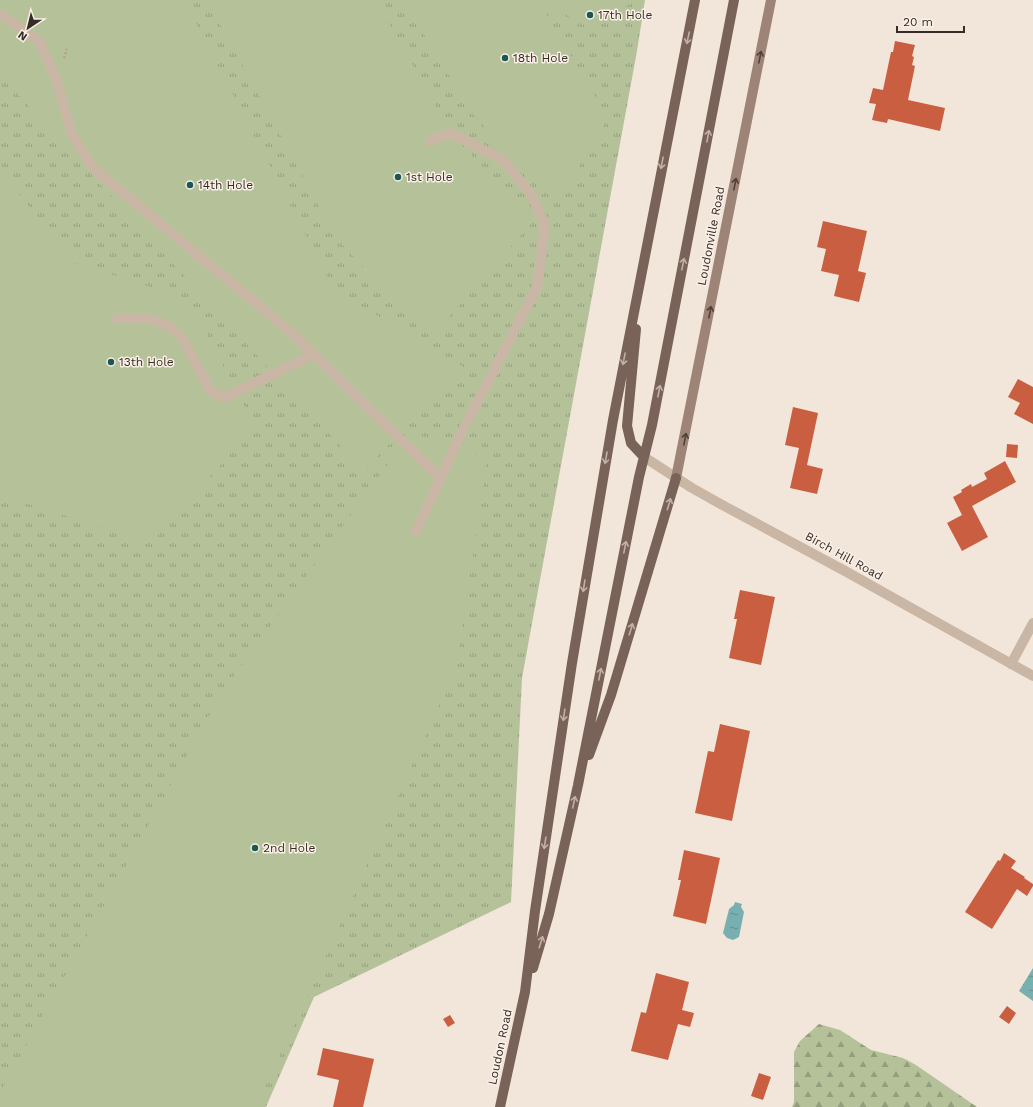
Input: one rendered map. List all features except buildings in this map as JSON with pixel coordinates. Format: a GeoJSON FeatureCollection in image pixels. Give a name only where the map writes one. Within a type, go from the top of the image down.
{"type":"FeatureCollection","features":[{"type":"Feature","properties":{"kind":"main road"},"geometry":{"type":"LineString","coordinates":[[525,992],[535,911],[585,584],[611,428],[695,0]]}},
{"type":"Feature","properties":{"kind":"main road"},"geometry":{"type":"LineString","coordinates":[[525,992],[550,914],[578,785],[644,457],[652,425],[734,0]]}},
{"type":"Feature","properties":{"kind":"main road","name":"Loudonville Road"},"geometry":{"type":"LineString","coordinates":[[676,478],[684,446],[771,0]]}},
{"type":"Feature","properties":{"kind":"main road"},"geometry":{"type":"LineString","coordinates":[[642,266],[627,426],[631,443],[644,457]]}},
{"type":"Feature","properties":{"kind":"main road"},"geometry":{"type":"LineString","coordinates":[[578,785],[611,695],[676,478]]}},
{"type":"Feature","properties":{"kind":"main road","name":"Loudon Road"},"geometry":{"type":"LineString","coordinates":[[500,1107],[525,992]]}},
{"type":"Feature","properties":{"kind":"street"},"geometry":{"type":"LineString","coordinates":[[0,14],[40,41],[58,81],[72,134],[92,167],[293,334],[440,478]]}},
{"type":"Feature","properties":{"kind":"street"},"geometry":{"type":"LineString","coordinates":[[416,532],[458,440],[537,287],[545,225],[531,194],[503,160],[450,133],[430,141]]}},
{"type":"Feature","properties":{"kind":"street"},"geometry":{"type":"LineString","coordinates":[[117,319],[148,318],[169,326],[181,336],[211,391],[224,398],[314,354]]}},
{"type":"Feature","properties":{"kind":"street","name":"Birch Hill Road"},"geometry":{"type":"LineString","coordinates":[[644,457],[676,478],[726,507],[838,567],[1033,676]]}},
{"type":"Feature","properties":{"kind":"street"},"geometry":{"type":"LineString","coordinates":[[1011,664],[1033,623]]}},
{"type":"Feature","properties":{"kind":"green space"},"geometry":{"type":"Polygon","coordinates":[[[0,0],[645,0],[637,51],[522,678],[511,902],[314,997],[266,1107],[0,1107],[0,0]]]}},
{"type":"Feature","properties":{"kind":"green space","name":"14th Hole"},"geometry":{"type":"Polygon","coordinates":[[[0,0],[184,0],[334,290],[464,367],[363,471],[0,75],[0,0]]]}},
{"type":"Feature","properties":{"kind":"green space","name":"1st Hole"},"geometry":{"type":"Polygon","coordinates":[[[207,0],[375,0],[450,133],[534,220],[431,338],[337,239],[207,0]]]}},
{"type":"Feature","properties":{"kind":"green space","name":"18th Hole"},"geometry":{"type":"Polygon","coordinates":[[[403,0],[538,0],[608,118],[558,202],[474,116],[403,0]]]}},
{"type":"Feature","properties":{"kind":"green space","name":"17th Hole"},"geometry":{"type":"Polygon","coordinates":[[[540,0],[636,0],[591,29],[540,0]]]}},
{"type":"Feature","properties":{"kind":"green space","name":"13th Hole"},"geometry":{"type":"Polygon","coordinates":[[[0,171],[75,263],[188,299],[255,426],[151,543],[0,495],[0,171]]]}},
{"type":"Feature","properties":{"kind":"green space","name":"2nd Hole"},"geometry":{"type":"Polygon","coordinates":[[[409,435],[458,440],[486,463],[457,666],[305,1002],[255,1107],[0,1107],[0,1093],[221,694],[409,435]]]}},
{"type":"Feature","properties":{"kind":"green space"},"geometry":{"type":"Polygon","coordinates":[[[819,1024],[840,1030],[871,1050],[903,1058],[916,1065],[977,1107],[792,1107],[794,1102],[794,1052],[800,1041],[819,1024]]]}},
{"type":"Feature","properties":{"kind":"water"},"geometry":{"type":"Polygon","coordinates":[[[735,902],[742,904],[741,907],[744,912],[739,937],[733,940],[727,938],[723,933],[729,909],[735,902]]]}},
{"type":"Feature","properties":{"kind":"water"},"geometry":{"type":"Polygon","coordinates":[[[1033,968],[1033,1001],[1019,991],[1033,968]]]}},
{"type":"Feature","properties":{"kind":"place","name":"17th Hole"},"geometry":{"type":"Point","coordinates":[590,15]}},
{"type":"Feature","properties":{"kind":"place","name":"18th Hole"},"geometry":{"type":"Point","coordinates":[505,58]}},
{"type":"Feature","properties":{"kind":"place","name":"1st Hole"},"geometry":{"type":"Point","coordinates":[398,177]}},
{"type":"Feature","properties":{"kind":"place","name":"14th Hole"},"geometry":{"type":"Point","coordinates":[190,185]}},
{"type":"Feature","properties":{"kind":"place","name":"13th Hole"},"geometry":{"type":"Point","coordinates":[111,362]}},
{"type":"Feature","properties":{"kind":"place","name":"2nd Hole"},"geometry":{"type":"Point","coordinates":[255,848]}}]}
